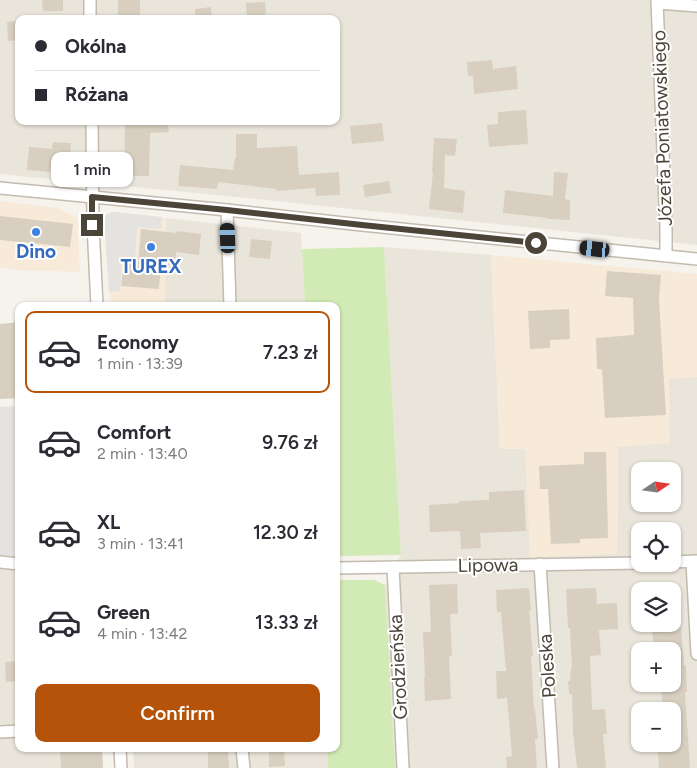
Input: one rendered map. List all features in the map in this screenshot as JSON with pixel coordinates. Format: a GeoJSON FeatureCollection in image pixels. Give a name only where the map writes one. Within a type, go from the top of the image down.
{"type":"FeatureCollection","features":[{"type":"Feature","properties":{"kind":"street"},"geometry":{"type":"LineString","coordinates":[[90,0],[90,15]]}},
{"type":"Feature","properties":{"kind":"street"},"geometry":{"type":"LineString","coordinates":[[658,2],[697,6]]}},
{"type":"Feature","properties":{"kind":"street","name":"Józefa Poniatowskiego"},"geometry":{"type":"LineString","coordinates":[[658,2],[666,256]]}},
{"type":"Feature","properties":{"kind":"street"},"geometry":{"type":"LineString","coordinates":[[92,125],[92,197],[97,302]]}},
{"type":"Feature","properties":{"kind":"street"},"geometry":{"type":"LineString","coordinates":[[0,188],[697,259]]}},
{"type":"Feature","properties":{"kind":"street"},"geometry":{"type":"LineString","coordinates":[[227,210],[230,302]]}},
{"type":"Feature","properties":{"kind":"street"},"geometry":{"type":"LineString","coordinates":[[0,562],[15,564]]}},
{"type":"Feature","properties":{"kind":"street"},"geometry":{"type":"LineString","coordinates":[[681,562],[694,562],[697,654]]}},
{"type":"Feature","properties":{"kind":"street","name":"Lipowa"},"geometry":{"type":"LineString","coordinates":[[340,568],[631,563]]}},
{"type":"Feature","properties":{"kind":"street","name":"Poleska"},"geometry":{"type":"LineString","coordinates":[[540,564],[553,768]]}},
{"type":"Feature","properties":{"kind":"street","name":"Grodzieńska"},"geometry":{"type":"LineString","coordinates":[[393,567],[403,768]]}},
{"type":"Feature","properties":{"kind":"street"},"geometry":{"type":"LineString","coordinates":[[0,732],[15,731]]}},
{"type":"Feature","properties":{"kind":"street"},"geometry":{"type":"LineString","coordinates":[[120,752],[121,768]]}},
{"type":"Feature","properties":{"kind":"street"},"geometry":{"type":"LineString","coordinates":[[242,752],[244,768]]}},
{"type":"Feature","properties":{"kind":"shaded area"},"geometry":{"type":"Polygon","coordinates":[[[0,0],[697,0],[697,245],[0,174],[0,0]]]}},
{"type":"Feature","properties":{"kind":"shaded area"},"geometry":{"type":"Polygon","coordinates":[[[0,201],[58,208],[77,218],[80,272],[17,270],[0,267],[0,201]]]}},
{"type":"Feature","properties":{"kind":"shaded area"},"geometry":{"type":"Polygon","coordinates":[[[116,212],[166,218],[165,302],[111,302],[104,223],[106,215],[116,212]]]}},
{"type":"Feature","properties":{"kind":"shaded area"},"geometry":{"type":"Polygon","coordinates":[[[116,212],[162,217],[161,229],[137,227],[135,260],[122,258],[120,291],[109,292],[104,223],[106,215],[116,212]]]}},
{"type":"Feature","properties":{"kind":"shaded area"},"geometry":{"type":"Polygon","coordinates":[[[166,218],[301,233],[305,302],[165,302],[166,218]]]}},
{"type":"Feature","properties":{"kind":"shaded area"},"geometry":{"type":"Polygon","coordinates":[[[384,247],[491,255],[500,449],[525,449],[617,554],[618,447],[669,378],[697,377],[697,768],[395,768],[385,585],[401,555],[384,247]]]}},
{"type":"Feature","properties":{"kind":"shaded area"},"geometry":{"type":"Polygon","coordinates":[[[491,255],[697,274],[697,377],[669,379],[670,443],[618,447],[617,554],[530,557],[525,449],[500,449],[491,255]]]}},
{"type":"Feature","properties":{"kind":"shaded area"},"geometry":{"type":"Polygon","coordinates":[[[15,406],[15,557],[0,555],[0,407],[15,406]]]}},
{"type":"Feature","properties":{"kind":"shaded area"},"geometry":{"type":"Polygon","coordinates":[[[0,558],[15,566],[15,752],[98,752],[100,768],[0,768],[0,558]]]}},
{"type":"Feature","properties":{"kind":"shaded area"},"geometry":{"type":"Polygon","coordinates":[[[133,752],[327,752],[328,768],[134,768],[133,752]]]}},
{"type":"Feature","properties":{"kind":"green space"},"geometry":{"type":"Polygon","coordinates":[[[384,247],[401,555],[340,556],[340,302],[305,302],[302,249],[384,247]]]}},
{"type":"Feature","properties":{"kind":"green space"},"geometry":{"type":"Polygon","coordinates":[[[340,580],[374,580],[385,585],[395,768],[328,768],[327,752],[340,752],[340,580]]]}},
{"type":"Feature","properties":{"kind":"building"},"geometry":{"type":"Polygon","coordinates":[[[42,0],[63,0],[63,11],[43,11],[42,0]]]}},
{"type":"Feature","properties":{"kind":"building"},"geometry":{"type":"Polygon","coordinates":[[[118,0],[140,0],[140,15],[118,15],[118,0]]]}},
{"type":"Feature","properties":{"kind":"building"},"geometry":{"type":"Polygon","coordinates":[[[265,2],[266,15],[247,15],[246,3],[265,2]]]}},
{"type":"Feature","properties":{"kind":"building"},"geometry":{"type":"Polygon","coordinates":[[[211,7],[212,15],[196,15],[195,9],[211,7]]]}},
{"type":"Feature","properties":{"kind":"building"},"geometry":{"type":"Polygon","coordinates":[[[15,21],[15,40],[8,41],[7,22],[15,21]]]}},
{"type":"Feature","properties":{"kind":"building"},"geometry":{"type":"Polygon","coordinates":[[[492,60],[493,69],[516,66],[518,89],[474,94],[473,76],[468,76],[467,62],[492,60]]]}},
{"type":"Feature","properties":{"kind":"building"},"geometry":{"type":"Polygon","coordinates":[[[526,110],[528,144],[489,147],[487,125],[498,124],[498,112],[526,110]]]}},
{"type":"Feature","properties":{"kind":"building"},"geometry":{"type":"Polygon","coordinates":[[[382,123],[384,141],[352,144],[350,126],[382,123]]]}},
{"type":"Feature","properties":{"kind":"building"},"geometry":{"type":"Polygon","coordinates":[[[125,125],[168,125],[169,132],[150,133],[149,176],[124,176],[125,125]]]}},
{"type":"Feature","properties":{"kind":"building"},"geometry":{"type":"Polygon","coordinates":[[[236,134],[257,134],[257,148],[297,146],[299,175],[339,172],[340,195],[316,196],[315,188],[276,191],[276,189],[218,182],[217,189],[178,186],[180,165],[233,170],[236,158],[236,134]]]}},
{"type":"Feature","properties":{"kind":"building"},"geometry":{"type":"Polygon","coordinates":[[[434,138],[457,139],[455,156],[445,155],[444,188],[465,191],[463,213],[429,209],[434,138]]]}},
{"type":"Feature","properties":{"kind":"building"},"geometry":{"type":"Polygon","coordinates":[[[53,142],[71,143],[69,168],[51,166],[50,172],[27,170],[29,147],[52,149],[53,142]]]}},
{"type":"Feature","properties":{"kind":"building"},"geometry":{"type":"Polygon","coordinates":[[[554,172],[568,173],[565,199],[570,200],[570,220],[503,213],[505,190],[553,196],[554,172]]]}},
{"type":"Feature","properties":{"kind":"building"},"geometry":{"type":"Polygon","coordinates":[[[389,181],[391,193],[365,197],[363,185],[389,181]]]}},
{"type":"Feature","properties":{"kind":"building","name":"Dino"},"geometry":{"type":"Polygon","coordinates":[[[0,216],[73,224],[70,247],[0,240],[0,216]]]}},
{"type":"Feature","properties":{"kind":"building","name":"TUREX"},"geometry":{"type":"Polygon","coordinates":[[[141,229],[201,234],[199,255],[176,252],[175,266],[161,264],[159,289],[121,286],[124,263],[138,264],[141,229]]]}},
{"type":"Feature","properties":{"kind":"building"},"geometry":{"type":"Polygon","coordinates":[[[251,239],[272,241],[270,259],[249,257],[251,239]]]}},
{"type":"Feature","properties":{"kind":"building"},"geometry":{"type":"Polygon","coordinates":[[[607,271],[661,275],[659,300],[666,415],[605,418],[602,369],[597,369],[596,338],[634,335],[633,298],[605,296],[607,271]]]}},
{"type":"Feature","properties":{"kind":"building"},"geometry":{"type":"Polygon","coordinates":[[[569,309],[570,339],[550,340],[550,348],[530,349],[528,311],[569,309]]]}},
{"type":"Feature","properties":{"kind":"building"},"geometry":{"type":"Polygon","coordinates":[[[15,322],[15,398],[0,399],[0,324],[15,322]]]}},
{"type":"Feature","properties":{"kind":"building"},"geometry":{"type":"Polygon","coordinates":[[[584,452],[606,452],[608,538],[580,539],[580,543],[551,544],[548,489],[540,489],[539,466],[584,464],[584,452]]]}},
{"type":"Feature","properties":{"kind":"building"},"geometry":{"type":"Polygon","coordinates":[[[524,490],[526,531],[480,533],[481,548],[461,549],[460,531],[430,532],[429,505],[489,500],[489,492],[524,490]]]}},
{"type":"Feature","properties":{"kind":"building"},"geometry":{"type":"Polygon","coordinates":[[[457,584],[458,614],[450,614],[452,656],[449,656],[451,699],[425,701],[423,632],[431,632],[429,585],[457,584]]]}},
{"type":"Feature","properties":{"kind":"building"},"geometry":{"type":"Polygon","coordinates":[[[529,588],[534,709],[538,739],[535,739],[537,768],[507,768],[506,757],[512,756],[507,698],[497,699],[496,671],[506,671],[501,612],[497,612],[496,590],[529,588]]]}},
{"type":"Feature","properties":{"kind":"building"},"geometry":{"type":"Polygon","coordinates":[[[596,588],[597,604],[617,603],[618,629],[599,630],[601,655],[590,656],[592,710],[605,709],[607,734],[603,734],[606,768],[577,768],[573,732],[572,694],[569,694],[568,681],[570,681],[572,668],[566,589],[596,588]]]}},
{"type":"Feature","properties":{"kind":"building"},"geometry":{"type":"Polygon","coordinates":[[[681,626],[684,665],[686,665],[687,692],[685,692],[690,768],[659,768],[658,752],[681,752],[681,702],[662,702],[662,692],[681,692],[681,642],[653,642],[652,632],[681,632],[681,626]]]}},
{"type":"Feature","properties":{"kind":"building"},"geometry":{"type":"Polygon","coordinates":[[[15,661],[15,681],[6,682],[5,662],[15,661]]]}},
{"type":"Feature","properties":{"kind":"building"},"geometry":{"type":"Polygon","coordinates":[[[60,752],[102,752],[103,768],[61,768],[60,752]]]}},
{"type":"Feature","properties":{"kind":"building"},"geometry":{"type":"Polygon","coordinates":[[[208,752],[228,752],[229,768],[208,768],[208,752]]]}},
{"type":"Feature","properties":{"kind":"building"},"geometry":{"type":"Polygon","coordinates":[[[269,752],[284,752],[285,766],[269,767],[269,752]]]}},
{"type":"Feature","properties":{"kind":"place","name":"Dino"},"geometry":{"type":"Point","coordinates":[36,232]}},
{"type":"Feature","properties":{"kind":"place","name":"TUREX"},"geometry":{"type":"Point","coordinates":[151,247]}},
{"type":"Feature","properties":{"kind":"route"},"geometry":{"type":"LineString","coordinates":[[92,225],[92,197],[536,243]]}}]}
